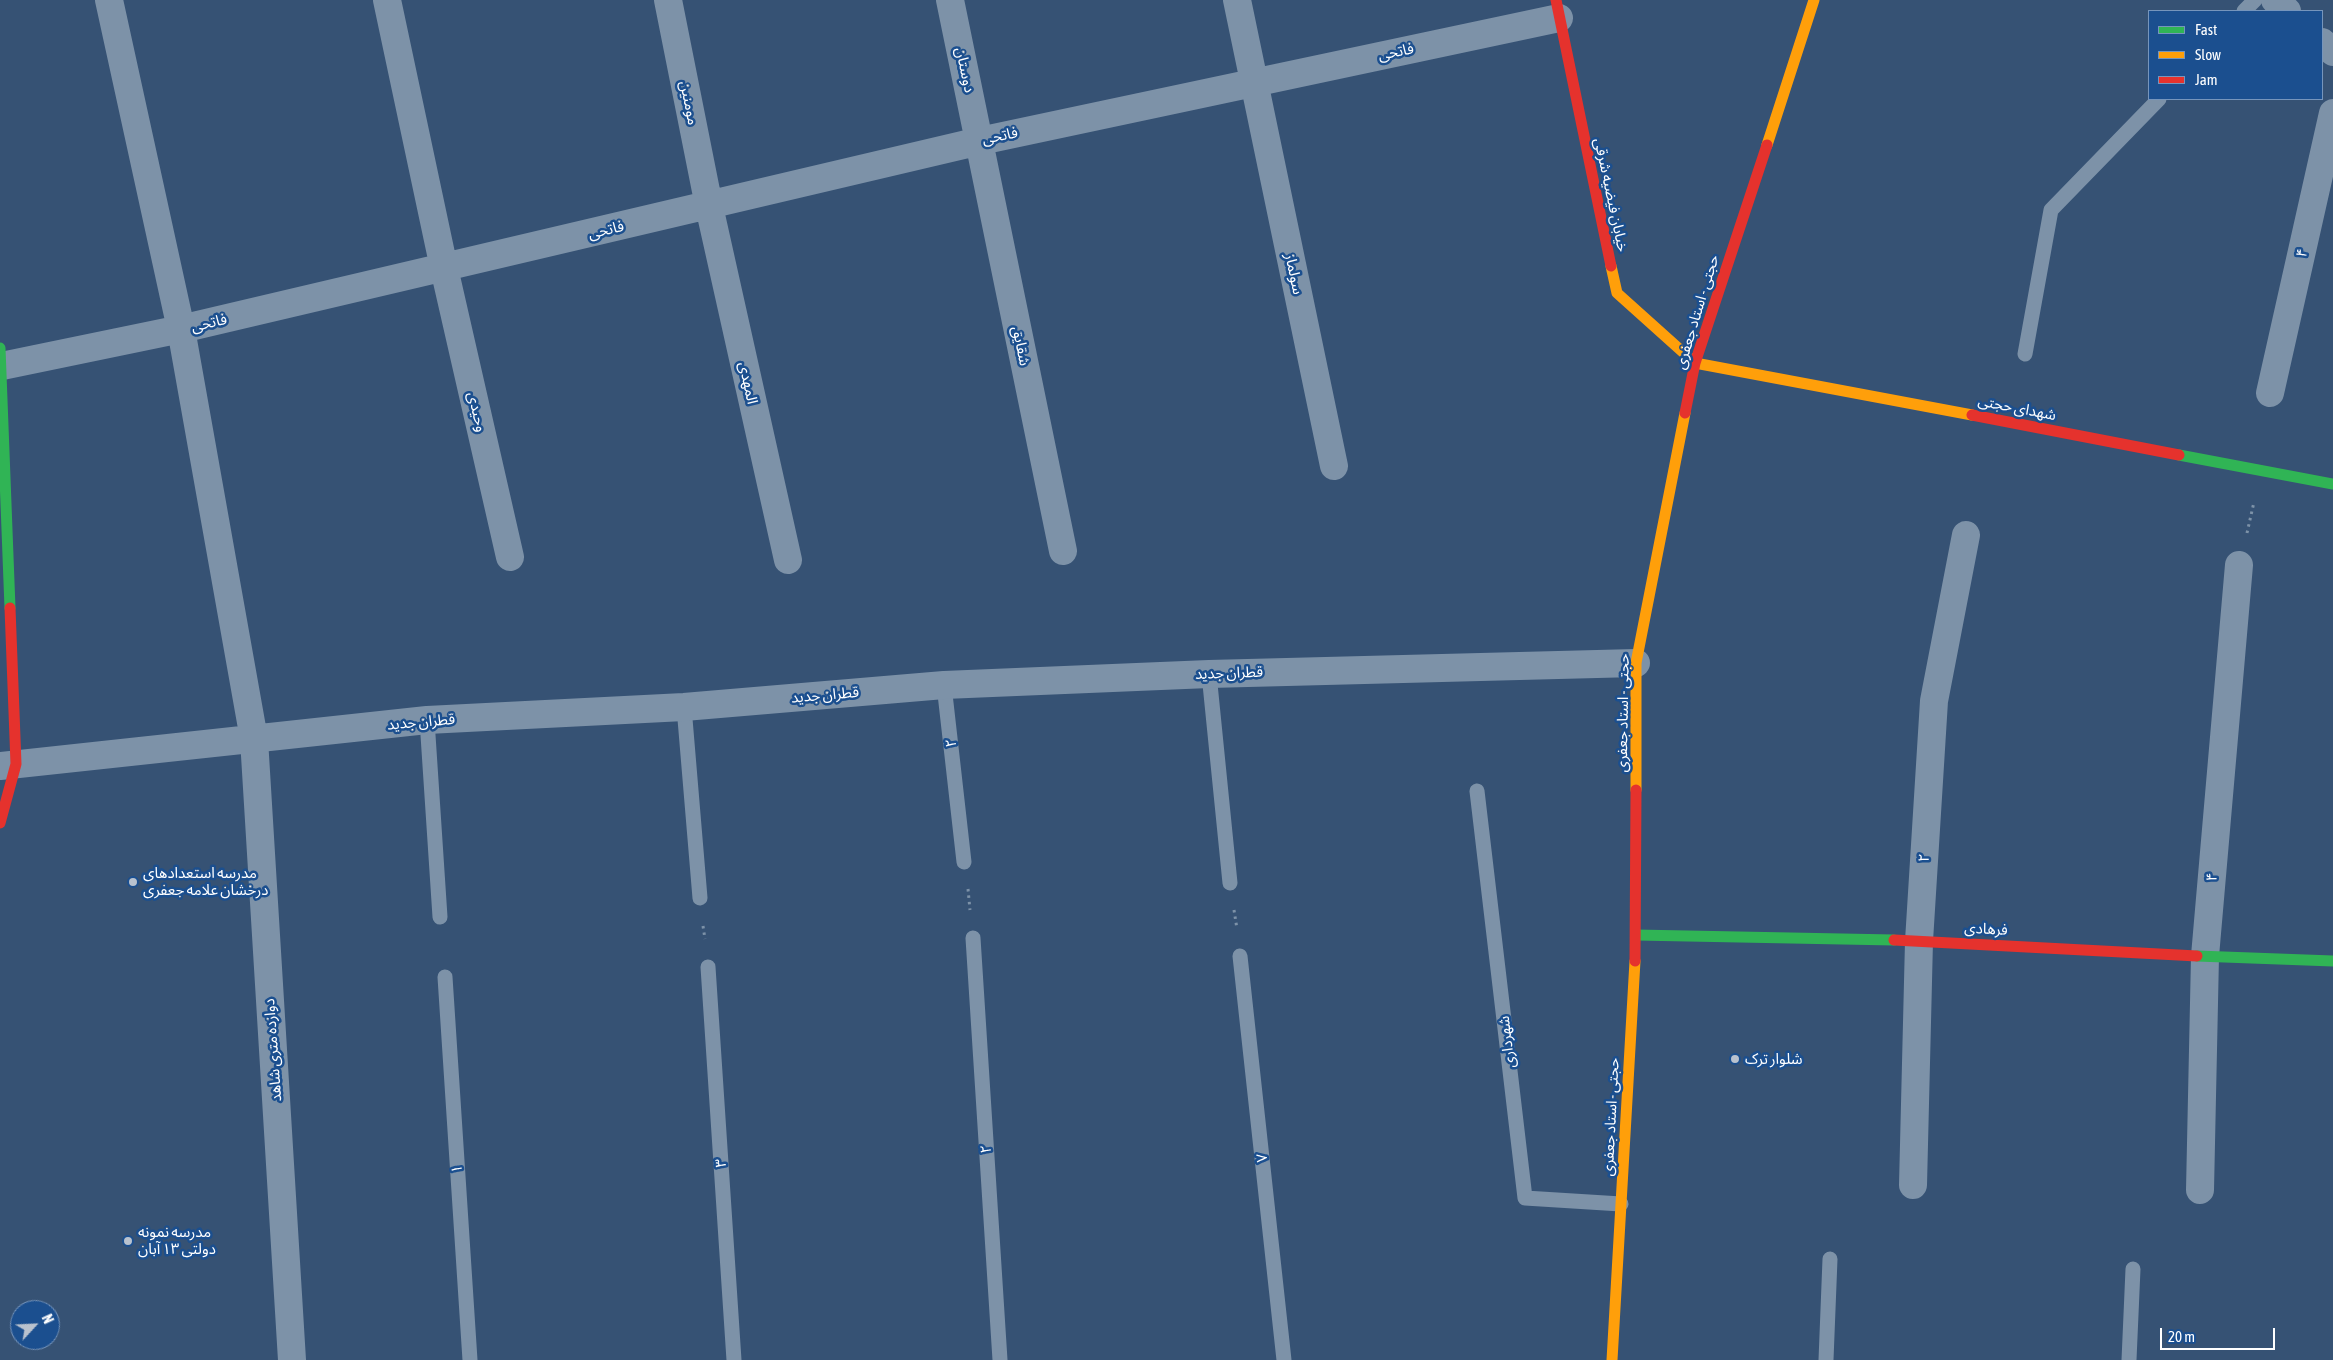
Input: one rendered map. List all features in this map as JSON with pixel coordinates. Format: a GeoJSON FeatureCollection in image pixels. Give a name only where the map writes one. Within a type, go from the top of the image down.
{"type":"FeatureCollection","features":[{"type":"Feature","properties":{"kind":"street","name":"دوازده متری شاهد"},"geometry":{"type":"LineString","coordinates":[[109,0],[181,329],[254,739],[292,1360]]}},
{"type":"Feature","properties":{"kind":"street"},"geometry":{"type":"LineString","coordinates":[[387,0],[444,268]]}},
{"type":"Feature","properties":{"kind":"street","name":"مومنین"},"geometry":{"type":"LineString","coordinates":[[668,0],[709,206]]}},
{"type":"Feature","properties":{"kind":"street","name":"دوستان"},"geometry":{"type":"LineString","coordinates":[[950,0],[980,140]]}},
{"type":"Feature","properties":{"kind":"street","name":"سولماز"},"geometry":{"type":"LineString","coordinates":[[1237,0],[1334,466]]}},
{"type":"Feature","properties":{"kind":"street","name":"حجتی - استاد جعفری"},"geometry":{"type":"LineString","coordinates":[[1612,1360],[1636,935],[1636,663],[1695,363],[1814,0]]}},
{"type":"Feature","properties":{"kind":"street"},"geometry":{"type":"LineString","coordinates":[[2275,0],[2286,10]]}},
{"type":"Feature","properties":{"kind":"street","name":"فاتحی"},"geometry":{"type":"LineString","coordinates":[[1,357],[181,329],[709,206],[980,140],[1254,81],[1558,9]]}},
{"type":"Feature","properties":{"kind":"street","name":"خیابان فیضیه شرقی"},"geometry":{"type":"LineString","coordinates":[[1558,9],[1617,293],[1695,363]]}},
{"type":"Feature","properties":{"kind":"street"},"geometry":{"type":"LineString","coordinates":[[2323,43],[2333,52]]}},
{"type":"Feature","properties":{"kind":"street","name":"۴"},"geometry":{"type":"LineString","coordinates":[[2270,393],[2333,113]]}},
{"type":"Feature","properties":{"kind":"street","name":"شقایق"},"geometry":{"type":"LineString","coordinates":[[980,140],[1063,551]]}},
{"type":"Feature","properties":{"kind":"street","name":"المهدی"},"geometry":{"type":"LineString","coordinates":[[709,206],[788,560]]}},
{"type":"Feature","properties":{"kind":"street","name":"وحیدی"},"geometry":{"type":"LineString","coordinates":[[444,268],[510,557]]}},
{"type":"Feature","properties":{"kind":"street"},"geometry":{"type":"LineString","coordinates":[[0,823],[8,765],[1,357]]}},
{"type":"Feature","properties":{"kind":"street","name":"شهدای حجتی"},"geometry":{"type":"LineString","coordinates":[[1695,363],[2333,484]]}},
{"type":"Feature","properties":{"kind":"street","name":"۲"},"geometry":{"type":"LineString","coordinates":[[1914,1185],[1919,941],[1934,701],[1966,535]]}},
{"type":"Feature","properties":{"kind":"street","name":"۴"},"geometry":{"type":"LineString","coordinates":[[2200,1190],[2205,956],[2239,565]]}},
{"type":"Feature","properties":{"kind":"street","name":"قطران جدید"},"geometry":{"type":"LineString","coordinates":[[8,765],[426,720],[684,707],[944,685],[1209,674],[1636,663]]}},
{"type":"Feature","properties":{"kind":"street","name":"فرهادی"},"geometry":{"type":"LineString","coordinates":[[1636,935],[1919,941],[2333,961]]}},
{"type":"Feature","properties":{"kind":"lane"},"geometry":{"type":"LineString","coordinates":[[2245,10],[2255,0]]}},
{"type":"Feature","properties":{"kind":"lane"},"geometry":{"type":"LineString","coordinates":[[2025,354],[2051,210],[2158,100]]}},
{"type":"Feature","properties":{"kind":"lane"},"geometry":{"type":"LineString","coordinates":[[1209,674],[1230,882]]}},
{"type":"Feature","properties":{"kind":"lane","name":"۲"},"geometry":{"type":"LineString","coordinates":[[944,685],[964,862]]}},
{"type":"Feature","properties":{"kind":"lane"},"geometry":{"type":"LineString","coordinates":[[684,707],[700,898]]}},
{"type":"Feature","properties":{"kind":"lane"},"geometry":{"type":"LineString","coordinates":[[426,720],[440,917]]}},
{"type":"Feature","properties":{"kind":"lane","name":"شهرداری"},"geometry":{"type":"LineString","coordinates":[[1478,791],[1525,1198],[1621,1204]]}},
{"type":"Feature","properties":{"kind":"lane","name":"۲"},"geometry":{"type":"LineString","coordinates":[[973,938],[1000,1360]]}},
{"type":"Feature","properties":{"kind":"lane","name":"۷"},"geometry":{"type":"LineString","coordinates":[[1240,956],[1284,1360]]}},
{"type":"Feature","properties":{"kind":"lane","name":"۳"},"geometry":{"type":"LineString","coordinates":[[708,966],[734,1360]]}},
{"type":"Feature","properties":{"kind":"lane","name":"۱"},"geometry":{"type":"LineString","coordinates":[[445,977],[470,1360]]}},
{"type":"Feature","properties":{"kind":"lane"},"geometry":{"type":"LineString","coordinates":[[1826,1360],[1830,1259]]}},
{"type":"Feature","properties":{"kind":"lane"},"geometry":{"type":"LineString","coordinates":[[2128,1360],[2133,1269]]}},
{"type":"Feature","properties":{"kind":"path"},"geometry":{"type":"LineString","coordinates":[[964,862],[973,938]]}},
{"type":"Feature","properties":{"kind":"path"},"geometry":{"type":"LineString","coordinates":[[1230,882],[1240,956]]}},
{"type":"Feature","properties":{"kind":"path"},"geometry":{"type":"LineString","coordinates":[[700,898],[708,966]]}},
{"type":"Feature","properties":{"kind":"traffic: fast"},"geometry":{"type":"LineString","coordinates":[[0,348],[10,608]]}},
{"type":"Feature","properties":{"kind":"traffic: fast"},"geometry":{"type":"LineString","coordinates":[[2179,455],[2333,484]]}},
{"type":"Feature","properties":{"kind":"traffic: fast"},"geometry":{"type":"LineString","coordinates":[[1636,935],[1894,940]]}},
{"type":"Feature","properties":{"kind":"traffic: fast"},"geometry":{"type":"LineString","coordinates":[[2197,956],[2333,961]]}},
{"type":"Feature","properties":{"kind":"traffic: slow"},"geometry":{"type":"LineString","coordinates":[[1767,145],[1814,0]]}},
{"type":"Feature","properties":{"kind":"traffic: slow"},"geometry":{"type":"LineString","coordinates":[[1611,266],[1617,293],[1695,363],[1972,415]]}},
{"type":"Feature","properties":{"kind":"traffic: slow"},"geometry":{"type":"LineString","coordinates":[[1636,790],[1636,663],[1685,413]]}},
{"type":"Feature","properties":{"kind":"traffic: slow"},"geometry":{"type":"LineString","coordinates":[[1612,1360],[1635,961]]}},
{"type":"Feature","properties":{"kind":"traffic: jam"},"geometry":{"type":"LineString","coordinates":[[1556,0],[1611,266]]}},
{"type":"Feature","properties":{"kind":"traffic: jam"},"geometry":{"type":"LineString","coordinates":[[1685,413],[1695,363],[1767,145]]}},
{"type":"Feature","properties":{"kind":"traffic: jam"},"geometry":{"type":"LineString","coordinates":[[1972,415],[2179,455]]}},
{"type":"Feature","properties":{"kind":"traffic: jam"},"geometry":{"type":"LineString","coordinates":[[0,823],[16,764],[10,608]]}},
{"type":"Feature","properties":{"kind":"traffic: jam"},"geometry":{"type":"LineString","coordinates":[[1635,961],[1636,790]]}},
{"type":"Feature","properties":{"kind":"traffic: jam"},"geometry":{"type":"LineString","coordinates":[[1894,940],[2197,956]]}},
{"type":"Feature","properties":{"kind":"place","name":"مدرسه استعدادهای درخشان علامه جعفری"},"geometry":{"type":"Point","coordinates":[133,882]}},
{"type":"Feature","properties":{"kind":"place","name":"شلوار ترک"},"geometry":{"type":"Point","coordinates":[1735,1059]}},
{"type":"Feature","properties":{"kind":"place","name":"مدرسه نمونه دولتی ۱۳ آبان"},"geometry":{"type":"Point","coordinates":[128,1241]}}]}
